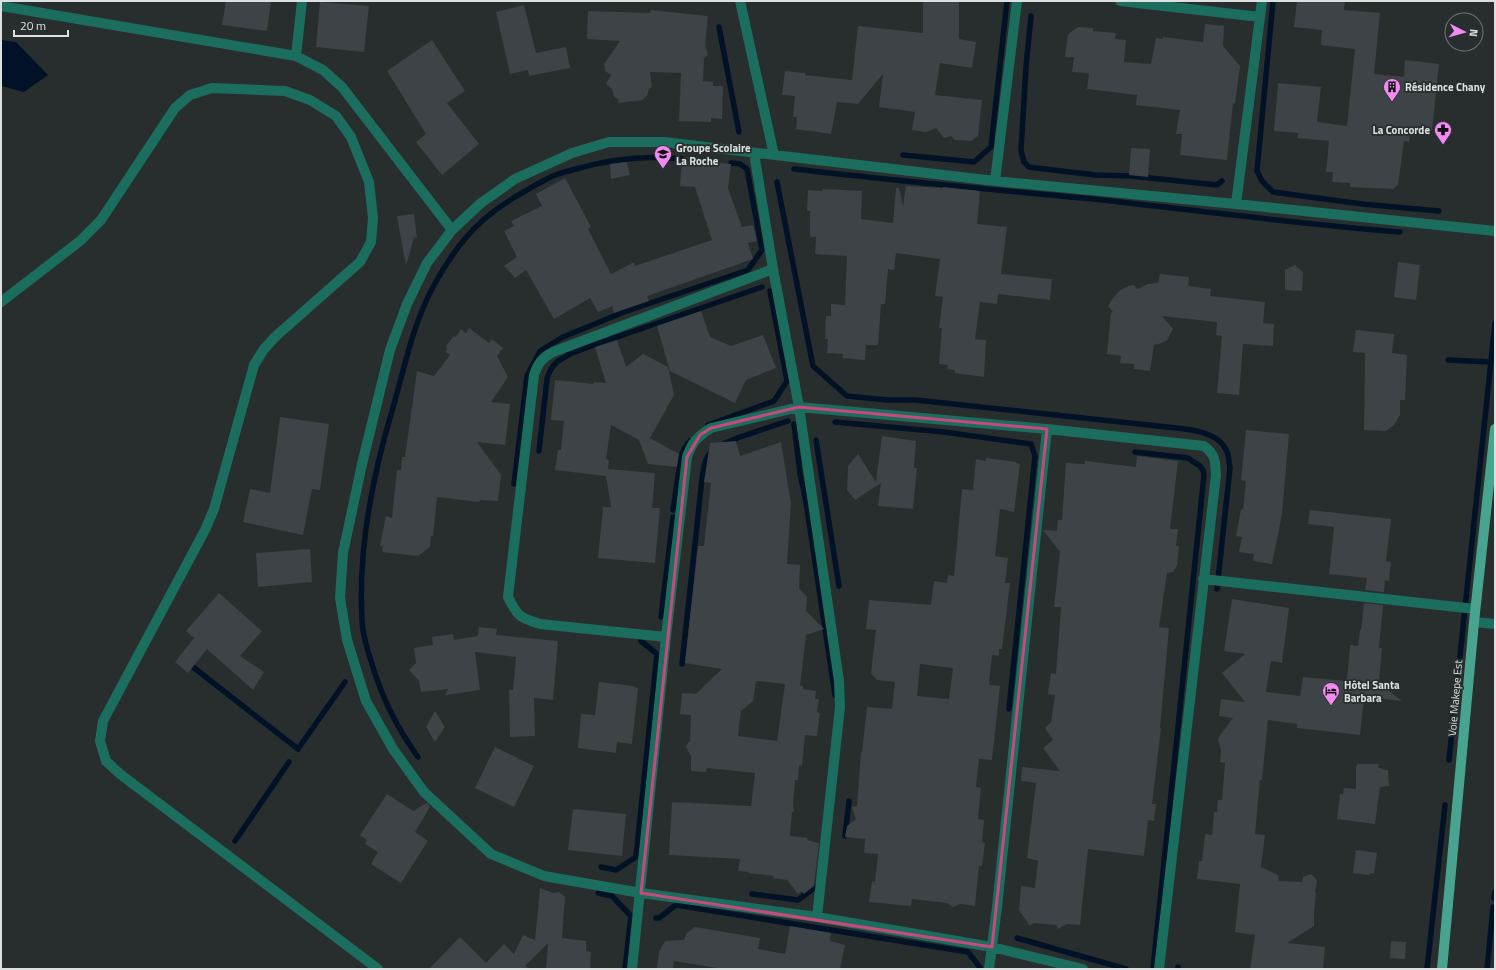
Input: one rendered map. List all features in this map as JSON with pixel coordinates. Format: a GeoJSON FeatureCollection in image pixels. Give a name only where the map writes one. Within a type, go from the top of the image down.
{"type":"FeatureCollection","features":[{"type":"Feature","properties":{"kind":"main road","name":"Voie Makepe Est"},"geometry":{"type":"LineString","coordinates":[[1442,969],[1475,609],[1495,429]]}},
{"type":"Feature","properties":{"kind":"street"},"geometry":{"type":"LineString","coordinates":[[296,56],[302,1]]}},
{"type":"Feature","properties":{"kind":"street"},"geometry":{"type":"LineString","coordinates":[[740,1],[774,155]]}},
{"type":"Feature","properties":{"kind":"street"},"geometry":{"type":"LineString","coordinates":[[995,181],[1017,1]]}},
{"type":"Feature","properties":{"kind":"street"},"geometry":{"type":"LineString","coordinates":[[1120,1],[1260,17]]}},
{"type":"Feature","properties":{"kind":"street"},"geometry":{"type":"LineString","coordinates":[[1236,204],[1262,1]]}},
{"type":"Feature","properties":{"kind":"street"},"geometry":{"type":"LineString","coordinates":[[1,6],[296,56],[323,70],[342,87],[452,230]]}},
{"type":"Feature","properties":{"kind":"street"},"geometry":{"type":"LineString","coordinates":[[1,302],[80,241],[101,220],[175,108],[190,95],[212,88],[285,91],[310,100],[336,116],[351,137],[369,182],[373,218],[371,242],[360,262],[276,336],[264,349],[254,365],[214,509],[205,530],[103,721],[100,741],[106,761],[120,774],[378,969]]}},
{"type":"Feature","properties":{"kind":"street"},"geometry":{"type":"LineString","coordinates":[[1083,969],[992,946],[817,917],[641,893],[544,876],[491,854],[424,792],[393,749],[366,701],[346,640],[340,598],[343,553],[362,464],[390,350],[407,304],[427,263],[452,230],[481,203],[514,179],[572,154],[609,142],[664,142],[995,181],[1236,204],[1495,232]]}},
{"type":"Feature","properties":{"kind":"street"},"geometry":{"type":"LineString","coordinates":[[754,153],[773,269],[799,407],[839,681],[840,707],[817,917]]}},
{"type":"Feature","properties":{"kind":"street"},"geometry":{"type":"LineString","coordinates":[[666,637],[540,624],[525,620],[515,612],[508,597],[534,376],[538,364],[543,357],[553,352],[773,269]]}},
{"type":"Feature","properties":{"kind":"street"},"geometry":{"type":"LineString","coordinates":[[632,969],[641,893],[666,637],[687,457],[691,445],[700,435],[711,428],[799,407],[1046,429],[1204,446],[1211,452],[1216,460],[1216,475],[1159,969]]}},
{"type":"Feature","properties":{"kind":"street"},"geometry":{"type":"LineString","coordinates":[[989,969],[997,907],[1046,429]]}},
{"type":"Feature","properties":{"kind":"street"},"geometry":{"type":"LineString","coordinates":[[1203,579],[1475,609]]}},
{"type":"Feature","properties":{"kind":"street"},"geometry":{"type":"LineString","coordinates":[[1474,622],[1495,624]]}},
{"type":"Feature","properties":{"kind":"highlighted area"},"geometry":{"type":"Polygon","coordinates":[[[799,407],[1047,429],[992,947],[641,893],[687,457],[700,435],[711,428],[799,407]]]}},
{"type":"Feature","properties":{"kind":"water"},"geometry":{"type":"Polygon","coordinates":[[[1,40],[16,42],[48,75],[24,92],[1,86],[1,40]]]}},
{"type":"Feature","properties":{"kind":"building"},"geometry":{"type":"Polygon","coordinates":[[[226,1],[271,1],[267,31],[222,25],[226,1]]]}},
{"type":"Feature","properties":{"kind":"building"},"geometry":{"type":"Polygon","coordinates":[[[923,1],[959,1],[959,39],[976,42],[972,68],[940,63],[935,95],[982,100],[978,136],[971,141],[955,140],[951,136],[944,138],[936,128],[926,132],[912,130],[915,112],[879,107],[883,74],[858,104],[837,102],[831,134],[796,129],[797,117],[793,117],[795,96],[782,95],[785,71],[805,73],[805,75],[852,80],[858,26],[923,33],[923,1]]]}},
{"type":"Feature","properties":{"kind":"building"},"geometry":{"type":"Polygon","coordinates":[[[1297,1],[1345,1],[1344,10],[1380,13],[1374,74],[1404,77],[1405,60],[1439,64],[1432,130],[1410,128],[1409,142],[1404,141],[1398,185],[1393,189],[1350,187],[1350,183],[1332,182],[1333,172],[1326,172],[1329,141],[1297,138],[1298,133],[1274,131],[1278,83],[1321,87],[1317,122],[1347,126],[1355,49],[1321,45],[1322,30],[1294,27],[1297,1]]]}},
{"type":"Feature","properties":{"kind":"building"},"geometry":{"type":"Polygon","coordinates":[[[320,2],[369,6],[364,52],[316,47],[320,2]]]}},
{"type":"Feature","properties":{"kind":"building"},"geometry":{"type":"Polygon","coordinates":[[[524,5],[536,53],[566,47],[570,68],[529,76],[528,70],[510,74],[496,12],[524,5]]]}},
{"type":"Feature","properties":{"kind":"building"},"geometry":{"type":"Polygon","coordinates":[[[651,10],[708,16],[705,46],[708,55],[704,58],[703,81],[713,82],[713,86],[723,86],[722,119],[711,118],[711,122],[679,121],[681,73],[650,72],[652,87],[649,89],[647,96],[642,100],[619,103],[618,99],[614,97],[612,89],[606,84],[611,75],[605,71],[604,64],[620,41],[587,39],[588,11],[650,13],[651,10]]]}},
{"type":"Feature","properties":{"kind":"building"},"geometry":{"type":"Polygon","coordinates":[[[1205,24],[1224,26],[1223,46],[1240,66],[1235,104],[1233,103],[1227,160],[1180,155],[1182,134],[1176,134],[1180,110],[1136,105],[1137,95],[1087,89],[1089,73],[1072,72],[1074,57],[1065,57],[1068,34],[1078,27],[1093,28],[1093,31],[1116,33],[1115,39],[1126,40],[1124,62],[1151,64],[1156,38],[1163,39],[1163,37],[1203,42],[1205,24]]]}},
{"type":"Feature","properties":{"kind":"building"},"geometry":{"type":"Polygon","coordinates":[[[432,40],[465,91],[447,103],[479,144],[442,175],[416,142],[426,134],[387,71],[432,40]]]}},
{"type":"Feature","properties":{"kind":"building"},"geometry":{"type":"Polygon","coordinates":[[[1131,148],[1150,149],[1148,177],[1129,175],[1131,148]]]}},
{"type":"Feature","properties":{"kind":"building"},"geometry":{"type":"Polygon","coordinates":[[[682,159],[731,164],[728,188],[742,227],[753,225],[757,241],[748,243],[753,259],[647,296],[649,301],[614,313],[612,306],[598,312],[590,298],[554,319],[526,270],[515,278],[504,266],[517,257],[504,231],[514,226],[511,221],[542,206],[536,194],[565,178],[591,227],[588,229],[611,274],[634,262],[635,266],[712,240],[695,187],[680,186],[682,159]]]}},
{"type":"Feature","properties":{"kind":"building"},"geometry":{"type":"Polygon","coordinates":[[[627,162],[630,175],[611,179],[610,164],[627,162]]]}},
{"type":"Feature","properties":{"kind":"building"},"geometry":{"type":"Polygon","coordinates":[[[906,186],[943,187],[980,191],[977,224],[1007,227],[1001,274],[1052,279],[1050,300],[998,294],[997,304],[980,302],[975,339],[986,340],[984,377],[955,373],[955,370],[947,369],[948,365],[939,364],[942,328],[939,328],[943,297],[935,296],[940,259],[896,253],[894,270],[888,269],[885,304],[881,304],[878,345],[866,345],[865,360],[842,358],[843,354],[827,353],[828,339],[825,339],[826,316],[831,316],[831,304],[845,305],[847,256],[815,254],[816,237],[810,237],[810,211],[807,211],[808,190],[823,191],[822,189],[862,191],[861,219],[893,223],[896,188],[899,188],[903,206],[906,186]]]}},
{"type":"Feature","properties":{"kind":"building"},"geometry":{"type":"Polygon","coordinates":[[[414,214],[417,238],[414,237],[406,266],[397,216],[414,214]]]}},
{"type":"Feature","properties":{"kind":"building"},"geometry":{"type":"Polygon","coordinates":[[[1398,262],[1420,265],[1416,300],[1394,297],[1398,262]]]}},
{"type":"Feature","properties":{"kind":"building"},"geometry":{"type":"Polygon","coordinates":[[[1295,265],[1303,272],[1302,291],[1285,290],[1285,270],[1295,265]]]}},
{"type":"Feature","properties":{"kind":"building"},"geometry":{"type":"Polygon","coordinates":[[[1160,274],[1189,277],[1188,286],[1211,289],[1210,296],[1265,302],[1263,323],[1274,324],[1273,346],[1243,344],[1239,395],[1217,393],[1222,336],[1216,335],[1217,322],[1162,316],[1173,329],[1167,340],[1154,345],[1150,371],[1134,369],[1134,364],[1120,363],[1121,356],[1107,354],[1111,313],[1113,312],[1108,306],[1113,298],[1119,291],[1128,286],[1134,285],[1137,289],[1148,284],[1158,283],[1160,274]]]}},
{"type":"Feature","properties":{"kind":"building"},"geometry":{"type":"Polygon","coordinates":[[[701,311],[710,337],[731,346],[763,335],[776,368],[746,380],[735,403],[670,371],[657,326],[701,311]]]}},
{"type":"Feature","properties":{"kind":"building"},"geometry":{"type":"Polygon","coordinates":[[[469,328],[489,343],[492,339],[503,348],[497,356],[508,377],[491,402],[510,404],[505,445],[477,442],[501,475],[498,501],[480,500],[479,502],[437,497],[433,536],[431,536],[430,547],[418,556],[382,552],[383,546],[380,546],[386,516],[392,518],[397,470],[401,470],[402,457],[405,457],[417,371],[434,376],[450,355],[445,352],[447,349],[446,346],[454,336],[456,337],[461,329],[466,333],[469,328]]]}},
{"type":"Feature","properties":{"kind":"building"},"geometry":{"type":"Polygon","coordinates":[[[1356,330],[1394,334],[1392,353],[1407,355],[1405,400],[1400,400],[1400,415],[1394,425],[1386,431],[1364,430],[1365,353],[1353,352],[1356,330]]]}},
{"type":"Feature","properties":{"kind":"building"},"geometry":{"type":"Polygon","coordinates":[[[617,340],[626,367],[643,354],[668,367],[674,395],[650,438],[679,454],[677,467],[648,464],[639,440],[611,425],[606,459],[609,460],[608,469],[655,473],[652,508],[660,508],[655,563],[598,558],[603,507],[611,507],[606,476],[555,470],[558,450],[561,450],[564,421],[551,420],[555,380],[594,384],[594,382],[606,383],[595,347],[617,340]]]}},
{"type":"Feature","properties":{"kind":"building"},"geometry":{"type":"Polygon","coordinates":[[[280,417],[329,424],[320,490],[312,489],[303,535],[243,522],[250,489],[270,493],[280,417]]]}},
{"type":"Feature","properties":{"kind":"building"},"geometry":{"type":"Polygon","coordinates":[[[1246,430],[1289,434],[1282,514],[1272,564],[1253,561],[1254,554],[1239,552],[1242,537],[1236,536],[1241,509],[1243,510],[1246,481],[1241,480],[1246,430]]]}},
{"type":"Feature","properties":{"kind":"building"},"geometry":{"type":"Polygon","coordinates":[[[882,436],[916,441],[914,468],[917,468],[913,509],[878,506],[881,483],[855,500],[847,490],[848,466],[858,454],[876,482],[882,436]]]}},
{"type":"Feature","properties":{"kind":"building"},"geometry":{"type":"Polygon","coordinates":[[[736,441],[740,456],[781,442],[791,504],[787,564],[800,565],[799,588],[807,597],[806,611],[824,629],[806,635],[800,686],[803,686],[803,689],[816,691],[815,699],[819,699],[817,712],[820,713],[817,736],[805,735],[802,766],[799,765],[798,780],[795,780],[794,811],[792,812],[790,836],[808,838],[807,840],[819,843],[814,886],[804,894],[802,891],[798,894],[787,880],[773,878],[774,876],[738,871],[740,859],[669,855],[672,802],[751,806],[755,773],[707,768],[706,772],[691,771],[691,755],[686,746],[690,741],[691,715],[680,714],[682,693],[696,694],[722,669],[685,663],[698,546],[704,546],[711,483],[704,482],[710,443],[736,441]],[[756,681],[753,701],[741,711],[738,736],[777,741],[785,684],[756,681]]]}},
{"type":"Feature","properties":{"kind":"building"},"geometry":{"type":"Polygon","coordinates":[[[1137,456],[1178,461],[1170,529],[1178,529],[1176,546],[1179,546],[1177,565],[1173,572],[1167,573],[1159,627],[1169,628],[1161,728],[1152,804],[1156,804],[1154,821],[1148,820],[1144,856],[1088,849],[1080,925],[1067,924],[1058,929],[1056,925],[1034,923],[1030,926],[1019,910],[1021,886],[1035,888],[1038,861],[1027,858],[1036,783],[1021,781],[1022,767],[1060,771],[1043,748],[1053,740],[1045,728],[1051,722],[1055,695],[1048,694],[1051,673],[1056,674],[1061,607],[1054,607],[1060,552],[1043,530],[1057,531],[1058,520],[1062,520],[1066,463],[1085,464],[1085,461],[1136,467],[1137,456]]]}},
{"type":"Feature","properties":{"kind":"building"},"geometry":{"type":"Polygon","coordinates":[[[986,458],[1016,462],[1020,464],[1014,512],[1000,509],[995,556],[1008,558],[1005,583],[1010,583],[1002,649],[999,649],[999,656],[992,655],[989,685],[1000,686],[992,760],[979,759],[976,787],[981,788],[978,819],[984,820],[982,842],[985,843],[982,866],[979,866],[975,906],[960,904],[953,907],[947,903],[912,899],[911,906],[869,902],[872,881],[875,882],[878,854],[864,853],[865,839],[845,837],[847,826],[856,819],[852,807],[857,806],[861,751],[862,752],[867,707],[892,709],[895,682],[877,680],[871,673],[876,630],[866,629],[869,600],[931,605],[934,581],[947,583],[948,575],[954,576],[962,489],[973,490],[976,459],[986,461],[986,458]],[[920,664],[917,696],[949,699],[953,668],[920,664]]]}},
{"type":"Feature","properties":{"kind":"building"},"geometry":{"type":"Polygon","coordinates":[[[1310,510],[1391,519],[1386,561],[1391,562],[1389,581],[1385,580],[1384,592],[1365,590],[1367,578],[1329,574],[1334,527],[1308,524],[1310,510]]]}},
{"type":"Feature","properties":{"kind":"building"},"geometry":{"type":"Polygon","coordinates":[[[310,549],[312,582],[258,587],[256,553],[310,549]]]}},
{"type":"Feature","properties":{"kind":"building"},"geometry":{"type":"Polygon","coordinates":[[[219,593],[262,631],[240,656],[264,672],[253,690],[207,649],[188,673],[175,662],[194,638],[186,631],[219,593]]]}},
{"type":"Feature","properties":{"kind":"building"},"geometry":{"type":"Polygon","coordinates":[[[1232,599],[1289,608],[1282,663],[1271,661],[1266,692],[1300,696],[1303,677],[1347,681],[1350,645],[1358,646],[1364,603],[1383,605],[1379,648],[1382,648],[1379,683],[1402,701],[1364,697],[1360,735],[1297,728],[1297,724],[1268,720],[1255,834],[1265,835],[1261,867],[1278,875],[1279,881],[1302,882],[1303,877],[1311,874],[1317,880],[1315,892],[1314,926],[1287,943],[1325,947],[1323,969],[1250,969],[1255,935],[1235,932],[1240,884],[1197,879],[1199,861],[1202,861],[1205,834],[1212,835],[1214,812],[1217,812],[1218,800],[1222,800],[1225,763],[1220,762],[1221,750],[1218,740],[1233,718],[1219,716],[1221,699],[1245,702],[1222,673],[1245,654],[1224,651],[1232,599]]]}},
{"type":"Feature","properties":{"kind":"building"},"geometry":{"type":"Polygon","coordinates":[[[479,627],[497,629],[496,635],[558,641],[553,700],[534,698],[535,736],[510,737],[509,690],[513,690],[516,657],[475,652],[480,690],[445,695],[448,689],[421,692],[419,681],[409,670],[416,663],[414,648],[433,645],[432,637],[453,634],[454,640],[478,636],[479,627]]]}},
{"type":"Feature","properties":{"kind":"building"},"geometry":{"type":"Polygon","coordinates":[[[599,682],[634,686],[638,688],[632,744],[617,742],[616,753],[578,748],[581,714],[595,715],[599,682]]]}},
{"type":"Feature","properties":{"kind":"building"},"geometry":{"type":"Polygon","coordinates":[[[435,711],[445,727],[435,742],[426,727],[435,711]]]}},
{"type":"Feature","properties":{"kind":"building"},"geometry":{"type":"Polygon","coordinates":[[[495,747],[534,766],[514,807],[475,788],[495,747]]]}},
{"type":"Feature","properties":{"kind":"building"},"geometry":{"type":"Polygon","coordinates":[[[1357,764],[1379,764],[1378,768],[1388,770],[1389,786],[1380,787],[1375,824],[1337,819],[1340,794],[1343,794],[1344,788],[1356,789],[1357,764]]]}},
{"type":"Feature","properties":{"kind":"building"},"geometry":{"type":"Polygon","coordinates":[[[387,794],[413,811],[427,803],[430,807],[415,832],[428,841],[401,883],[371,864],[378,852],[365,844],[367,840],[360,835],[387,794]]]}},
{"type":"Feature","properties":{"kind":"building"},"geometry":{"type":"Polygon","coordinates":[[[573,809],[626,814],[622,856],[568,850],[573,809]]]}},
{"type":"Feature","properties":{"kind":"building"},"geometry":{"type":"Polygon","coordinates":[[[1356,850],[1377,853],[1374,874],[1370,873],[1369,875],[1353,873],[1356,850]]]}},
{"type":"Feature","properties":{"kind":"building"},"geometry":{"type":"Polygon","coordinates":[[[540,888],[553,893],[559,892],[565,897],[562,938],[586,941],[586,951],[591,952],[590,969],[546,969],[548,943],[525,966],[529,969],[429,969],[460,937],[486,963],[504,944],[514,954],[523,935],[535,940],[540,888]]]}},
{"type":"Feature","properties":{"kind":"building"},"geometry":{"type":"Polygon","coordinates":[[[790,926],[831,933],[830,941],[845,945],[840,969],[723,969],[674,961],[673,969],[657,969],[659,952],[665,941],[684,940],[687,933],[695,927],[760,938],[758,949],[785,954],[790,926]]]}},
{"type":"Feature","properties":{"kind":"building"},"geometry":{"type":"Polygon","coordinates":[[[1391,941],[1406,942],[1405,959],[1390,958],[1391,941]]]}},
{"type":"Feature","properties":{"kind":"waterway"},"geometry":{"type":"LineString","coordinates":[[903,155],[974,162],[991,147],[1007,1]]}},
{"type":"Feature","properties":{"kind":"waterway"},"geometry":{"type":"LineString","coordinates":[[1273,1],[1257,171],[1262,181],[1273,192],[1362,204],[1439,211]]}},
{"type":"Feature","properties":{"kind":"waterway"},"geometry":{"type":"LineString","coordinates":[[1031,16],[1021,150],[1024,162],[1029,167],[1096,175],[1131,176],[1217,185],[1222,181]]}},
{"type":"Feature","properties":{"kind":"waterway"},"geometry":{"type":"LineString","coordinates":[[719,27],[739,132]]}},
{"type":"Feature","properties":{"kind":"waterway"},"geometry":{"type":"LineString","coordinates":[[418,757],[390,711],[375,674],[366,646],[363,630],[361,593],[364,540],[378,462],[419,317],[438,278],[461,243],[475,228],[498,208],[538,183],[564,172],[615,160],[655,157],[682,159]]}},
{"type":"Feature","properties":{"kind":"waterway"},"geometry":{"type":"LineString","coordinates":[[514,484],[527,376],[540,351],[563,337],[624,312],[748,270],[762,250],[747,169],[740,164],[731,163]]}},
{"type":"Feature","properties":{"kind":"waterway"},"geometry":{"type":"LineString","coordinates":[[794,169],[1400,232]]}},
{"type":"Feature","properties":{"kind":"waterway"},"geometry":{"type":"LineString","coordinates":[[777,182],[813,366],[847,396],[887,400],[916,400],[1187,429],[1207,434],[1215,438],[1222,444],[1227,452],[1230,468],[1217,589]]}},
{"type":"Feature","properties":{"kind":"waterway"},"geometry":{"type":"LineString","coordinates":[[539,451],[547,379],[553,366],[558,361],[570,354],[591,346],[762,287]]}},
{"type":"Feature","properties":{"kind":"waterway"},"geometry":{"type":"LineString","coordinates":[[708,425],[774,401],[787,381],[770,291]]}},
{"type":"Feature","properties":{"kind":"waterway"},"geometry":{"type":"LineString","coordinates":[[1449,760],[1495,323]]}},
{"type":"Feature","properties":{"kind":"waterway"},"geometry":{"type":"LineString","coordinates":[[1448,360],[1491,362]]}},
{"type":"Feature","properties":{"kind":"waterway"},"geometry":{"type":"LineString","coordinates":[[723,444],[788,421]]}},
{"type":"Feature","properties":{"kind":"waterway"},"geometry":{"type":"LineString","coordinates":[[835,422],[944,432],[1031,444],[1035,456],[1009,709]]}},
{"type":"Feature","properties":{"kind":"waterway"},"geometry":{"type":"LineString","coordinates":[[794,424],[800,473],[806,502],[835,695]]}},
{"type":"Feature","properties":{"kind":"waterway"},"geometry":{"type":"LineString","coordinates":[[816,440],[839,586]]}},
{"type":"Feature","properties":{"kind":"waterway"},"geometry":{"type":"LineString","coordinates":[[673,510],[681,457],[684,449],[690,441]]}},
{"type":"Feature","properties":{"kind":"waterway"},"geometry":{"type":"LineString","coordinates":[[682,664],[703,470],[706,459],[714,449]]}},
{"type":"Feature","properties":{"kind":"waterway"},"geometry":{"type":"LineString","coordinates":[[1135,452],[1188,458],[1200,466],[1204,475],[1153,969]]}},
{"type":"Feature","properties":{"kind":"waterway"},"geometry":{"type":"LineString","coordinates":[[661,617],[673,517]]}},
{"type":"Feature","properties":{"kind":"waterway"},"geometry":{"type":"LineString","coordinates":[[601,867],[616,870],[636,857],[657,654],[641,641]]}},
{"type":"Feature","properties":{"kind":"waterway"},"geometry":{"type":"LineString","coordinates":[[193,667],[298,749],[345,682]]}},
{"type":"Feature","properties":{"kind":"waterway"},"geometry":{"type":"LineString","coordinates":[[235,841],[289,762]]}},
{"type":"Feature","properties":{"kind":"waterway"},"geometry":{"type":"LineString","coordinates":[[845,836],[849,801]]}},
{"type":"Feature","properties":{"kind":"waterway"},"geometry":{"type":"LineString","coordinates":[[1427,969],[1445,805]]}},
{"type":"Feature","properties":{"kind":"waterway"},"geometry":{"type":"LineString","coordinates":[[752,894],[798,900],[819,883]]}},
{"type":"Feature","properties":{"kind":"waterway"},"geometry":{"type":"LineString","coordinates":[[1494,898],[1495,892]]}},
{"type":"Feature","properties":{"kind":"waterway"},"geometry":{"type":"LineString","coordinates":[[598,893],[612,896],[631,916],[625,969]]}},
{"type":"Feature","properties":{"kind":"waterway"},"geometry":{"type":"LineString","coordinates":[[656,918],[659,918],[676,905],[968,952],[981,969]]}},
{"type":"Feature","properties":{"kind":"waterway"},"geometry":{"type":"LineString","coordinates":[[1487,969],[1493,907]]}},
{"type":"Feature","properties":{"kind":"waterway"},"geometry":{"type":"LineString","coordinates":[[1017,938],[1126,969]]}},
{"type":"Feature","properties":{"kind":"place","name":"Résidence Chany"},"geometry":{"type":"Point","coordinates":[1392,102]}},
{"type":"Feature","properties":{"kind":"place","name":"La Concorde"},"geometry":{"type":"Point","coordinates":[1443,145]}},
{"type":"Feature","properties":{"kind":"place","name":"Groupe Scolaire La Roche"},"geometry":{"type":"Point","coordinates":[663,169]}},
{"type":"Feature","properties":{"kind":"place","name":"Hôtel Santa Barbara"},"geometry":{"type":"Point","coordinates":[1331,706]}}]}
